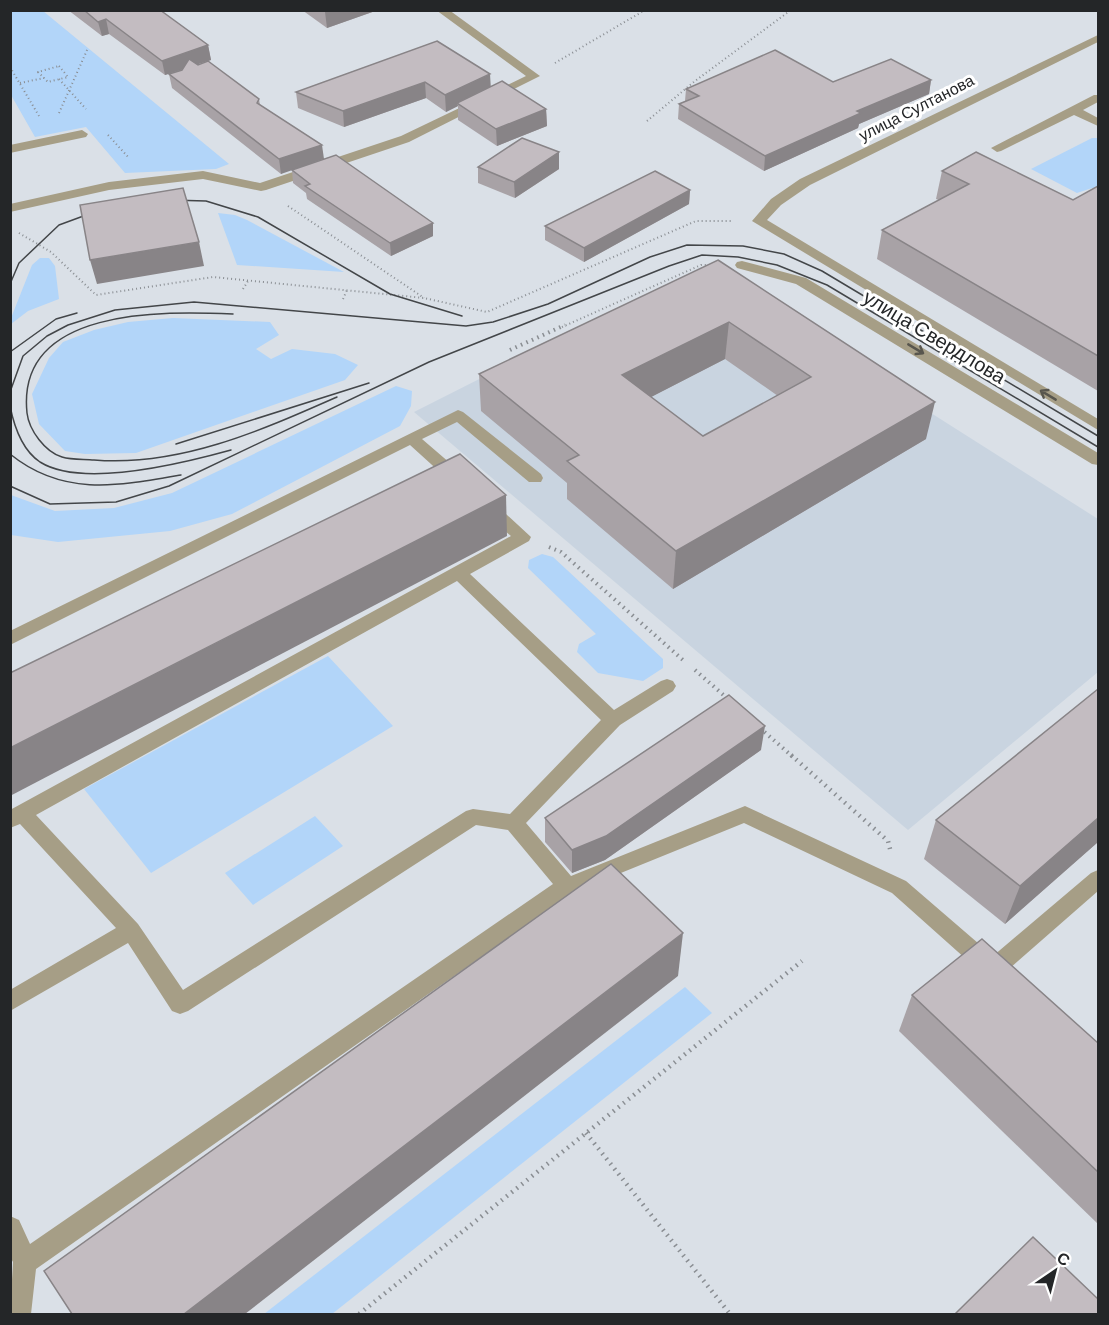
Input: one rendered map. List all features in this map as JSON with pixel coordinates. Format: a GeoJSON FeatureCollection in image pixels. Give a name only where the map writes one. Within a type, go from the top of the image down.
{"type":"FeatureCollection","features":[{"type":"Feature","properties":{"kind":"street"},"geometry":{"type":"LineString","coordinates":[[10,208],[109,186],[202,175],[261,187],[405,139],[534,76],[441,10]]}},
{"type":"Feature","properties":{"kind":"street","name":"улица Султанова"},"geometry":{"type":"LineString","coordinates":[[759,221],[776,202],[805,182],[996,86],[1098,38]]}},
{"type":"Feature","properties":{"kind":"street"},"geometry":{"type":"LineString","coordinates":[[997,148],[1098,98]]}},
{"type":"Feature","properties":{"kind":"street"},"geometry":{"type":"LineString","coordinates":[[1074,110],[1098,122]]}},
{"type":"Feature","properties":{"kind":"street"},"geometry":{"type":"LineString","coordinates":[[10,149],[51,137],[82,134]]}},
{"type":"Feature","properties":{"kind":"street","name":"улица Свердлова"},"geometry":{"type":"LineString","coordinates":[[759,221],[1098,425]]}},
{"type":"Feature","properties":{"kind":"street","name":"улица Свердлова"},"geometry":{"type":"LineString","coordinates":[[742,265],[801,281],[1098,459]]}},
{"type":"Feature","properties":{"kind":"street"},"geometry":{"type":"LineString","coordinates":[[866,318],[895,303]]}},
{"type":"Feature","properties":{"kind":"street"},"geometry":{"type":"LineString","coordinates":[[10,639],[458,415],[535,478]]}},
{"type":"Feature","properties":{"kind":"street"},"geometry":{"type":"LineString","coordinates":[[411,438],[523,537],[16,816],[131,930],[180,1004],[473,817],[514,824],[567,886]]}},
{"type":"Feature","properties":{"kind":"street"},"geometry":{"type":"LineString","coordinates":[[458,572],[613,720]]}},
{"type":"Feature","properties":{"kind":"street"},"geometry":{"type":"LineString","coordinates":[[514,824],[613,720],[667,686]]}},
{"type":"Feature","properties":{"kind":"street"},"geometry":{"type":"LineString","coordinates":[[25,1262],[567,886],[745,814],[899,887],[1011,985]]}},
{"type":"Feature","properties":{"kind":"street"},"geometry":{"type":"LineString","coordinates":[[993,969],[1098,879]]}},
{"type":"Feature","properties":{"kind":"street"},"geometry":{"type":"LineString","coordinates":[[10,1002],[131,930]]}},
{"type":"Feature","properties":{"kind":"street"},"geometry":{"type":"LineString","coordinates":[[10,1228],[25,1262],[19,1314]]}},
{"type":"Feature","properties":{"kind":"path"},"geometry":{"type":"LineString","coordinates":[[534,76],[645,10]]}},
{"type":"Feature","properties":{"kind":"path"},"geometry":{"type":"LineString","coordinates":[[647,121],[695,81],[791,10]]}},
{"type":"Feature","properties":{"kind":"path"},"geometry":{"type":"LineString","coordinates":[[51,137],[88,48]]}},
{"type":"Feature","properties":{"kind":"path"},"geometry":{"type":"LineString","coordinates":[[10,67],[51,137]]}},
{"type":"Feature","properties":{"kind":"path"},"geometry":{"type":"LineString","coordinates":[[20,83],[44,78]]}},
{"type":"Feature","properties":{"kind":"path"},"geometry":{"type":"LineString","coordinates":[[261,187],[424,298]]}},
{"type":"Feature","properties":{"kind":"path"},"geometry":{"type":"LineString","coordinates":[[18,232],[51,252],[96,295],[213,277],[424,298],[487,312],[696,221],[759,221]]}},
{"type":"Feature","properties":{"kind":"path"},"geometry":{"type":"LineString","coordinates":[[510,350],[701,265],[742,265]]}},
{"type":"Feature","properties":{"kind":"path"},"geometry":{"type":"LineString","coordinates":[[243,289],[248,281]]}},
{"type":"Feature","properties":{"kind":"path"},"geometry":{"type":"LineString","coordinates":[[342,299],[347,290]]}},
{"type":"Feature","properties":{"kind":"path"},"geometry":{"type":"LineString","coordinates":[[523,537],[561,552],[735,706]]}},
{"type":"Feature","properties":{"kind":"path"},"geometry":{"type":"LineString","coordinates":[[753,722],[888,841],[899,887]]}},
{"type":"Feature","properties":{"kind":"path"},"geometry":{"type":"LineString","coordinates":[[359,1314],[802,961]]}},
{"type":"Feature","properties":{"kind":"path"},"geometry":{"type":"LineString","coordinates":[[586,1133],[730,1314]]}},
{"type":"Feature","properties":{"kind":"shaded area"},"geometry":{"type":"Polygon","coordinates":[[[10,11],[43,11],[229,164],[216,169],[125,173],[86,127],[35,137],[11,95],[10,11]]]}},
{"type":"Feature","properties":{"kind":"shaded area"},"geometry":{"type":"Polygon","coordinates":[[[1092,138],[1098,138],[1098,191],[1092,188],[1077,193],[1031,169],[1092,138]]]}},
{"type":"Feature","properties":{"kind":"shaded area"},"geometry":{"type":"Polygon","coordinates":[[[218,213],[235,215],[247,220],[344,272],[237,265],[218,213]]]}},
{"type":"Feature","properties":{"kind":"shaded area"},"geometry":{"type":"Polygon","coordinates":[[[40,258],[49,258],[55,266],[59,299],[28,311],[11,324],[11,318],[32,265],[40,258]]]}},
{"type":"Feature","properties":{"kind":"shaded area"},"geometry":{"type":"Polygon","coordinates":[[[701,267],[1098,519],[1098,672],[908,830],[414,412],[701,267]]]}},
{"type":"Feature","properties":{"kind":"shaded area"},"geometry":{"type":"Polygon","coordinates":[[[173,318],[270,322],[279,335],[256,349],[271,359],[292,349],[335,354],[358,365],[345,380],[136,453],[85,454],[65,451],[39,424],[32,394],[49,358],[63,342],[94,330],[128,322],[173,318]]]}},
{"type":"Feature","properties":{"kind":"shaded area"},"geometry":{"type":"Polygon","coordinates":[[[396,386],[412,391],[411,406],[400,426],[232,514],[170,531],[58,542],[11,535],[11,495],[55,511],[114,508],[172,493],[396,386]]]}},
{"type":"Feature","properties":{"kind":"shaded area"},"geometry":{"type":"Polygon","coordinates":[[[542,554],[553,557],[663,659],[663,668],[643,681],[598,673],[577,652],[579,644],[596,634],[528,568],[529,560],[542,554]]]}},
{"type":"Feature","properties":{"kind":"shaded area"},"geometry":{"type":"Polygon","coordinates":[[[328,656],[393,726],[151,873],[84,789],[328,656]]]}},
{"type":"Feature","properties":{"kind":"shaded area"},"geometry":{"type":"Polygon","coordinates":[[[315,816],[343,846],[253,905],[225,873],[315,816]]]}},
{"type":"Feature","properties":{"kind":"shaded area"},"geometry":{"type":"Polygon","coordinates":[[[685,987],[712,1013],[332,1314],[264,1314],[685,987]]]}},
{"type":"Feature","properties":{"kind":"building"},"geometry":{"type":"Polygon","coordinates":[[[84,10],[160,10],[208,45],[162,61],[106,19],[98,22],[84,10]]]}},
{"type":"Feature","properties":{"kind":"building"},"geometry":{"type":"Polygon","coordinates":[[[437,41],[490,74],[445,95],[425,82],[343,111],[296,92],[437,41]]]}},
{"type":"Feature","properties":{"kind":"building"},"geometry":{"type":"Polygon","coordinates":[[[775,50],[833,82],[891,59],[931,80],[857,111],[861,113],[765,156],[679,104],[699,96],[686,89],[775,50]]]}},
{"type":"Feature","properties":{"kind":"building"},"geometry":{"type":"Polygon","coordinates":[[[189,59],[198,65],[208,61],[259,99],[257,103],[322,145],[279,159],[169,74],[182,70],[189,59]]]}},
{"type":"Feature","properties":{"kind":"building"},"geometry":{"type":"Polygon","coordinates":[[[502,81],[546,109],[496,129],[457,103],[502,81]]]}},
{"type":"Feature","properties":{"kind":"building"},"geometry":{"type":"Polygon","coordinates":[[[522,138],[559,152],[514,182],[478,167],[522,138]]]}},
{"type":"Feature","properties":{"kind":"building"},"geometry":{"type":"Polygon","coordinates":[[[976,152],[1073,200],[1098,186],[1098,356],[882,230],[969,184],[942,171],[976,152]]]}},
{"type":"Feature","properties":{"kind":"building"},"geometry":{"type":"Polygon","coordinates":[[[336,155],[433,223],[390,243],[305,186],[310,184],[292,170],[336,155]]]}},
{"type":"Feature","properties":{"kind":"building"},"geometry":{"type":"Polygon","coordinates":[[[655,171],[690,190],[584,248],[545,226],[655,171]]]}},
{"type":"Feature","properties":{"kind":"building"},"geometry":{"type":"Polygon","coordinates":[[[183,188],[199,242],[90,260],[80,205],[183,188]]]}},
{"type":"Feature","properties":{"kind":"building"},"geometry":{"type":"Polygon","coordinates":[[[718,260],[935,402],[676,551],[567,461],[579,455],[479,374],[718,260]],[[729,322],[622,375],[703,436],[811,377],[729,322]]]}},
{"type":"Feature","properties":{"kind":"building"},"geometry":{"type":"Polygon","coordinates":[[[460,454],[506,495],[10,748],[10,673],[460,454]]]}},
{"type":"Feature","properties":{"kind":"building"},"geometry":{"type":"Polygon","coordinates":[[[1098,689],[1098,818],[1020,886],[936,820],[1098,689]]]}},
{"type":"Feature","properties":{"kind":"building"},"geometry":{"type":"Polygon","coordinates":[[[729,695],[765,726],[606,836],[572,850],[545,818],[729,695]]]}},
{"type":"Feature","properties":{"kind":"building"},"geometry":{"type":"Polygon","coordinates":[[[611,864],[683,933],[184,1314],[72,1314],[44,1271],[611,864]]]}},
{"type":"Feature","properties":{"kind":"building"},"geometry":{"type":"Polygon","coordinates":[[[982,939],[1098,1043],[1098,1172],[912,995],[982,939]]]}},
{"type":"Feature","properties":{"kind":"building"},"geometry":{"type":"Polygon","coordinates":[[[1033,1237],[1098,1299],[1098,1314],[955,1314],[1033,1237]]]}},
{"type":"Feature","properties":{"kind":"tram line"},"geometry":{"type":"LineString","coordinates":[[170,200],[206,201],[258,217],[390,294],[462,316]]}},
{"type":"Feature","properties":{"kind":"tram line"},"geometry":{"type":"LineString","coordinates":[[10,284],[19,263],[59,225],[97,211]]}},
{"type":"Feature","properties":{"kind":"tram line"},"geometry":{"type":"LineString","coordinates":[[10,392],[23,356],[47,336],[68,325],[115,310],[194,302],[466,326],[493,322],[548,304],[650,257],[687,245],[743,246],[784,254],[822,271],[1098,436]]}},
{"type":"Feature","properties":{"kind":"tram line"},"geometry":{"type":"LineString","coordinates":[[10,486],[50,504],[116,502],[169,486],[429,362],[669,266],[702,255],[738,257],[777,265],[827,285],[1098,447]]}},
{"type":"Feature","properties":{"kind":"tram line"},"geometry":{"type":"LineString","coordinates":[[10,352],[56,319],[77,313]]}},
{"type":"Feature","properties":{"kind":"tram line"},"geometry":{"type":"LineString","coordinates":[[233,314],[170,313],[134,316],[100,323],[69,334],[45,352],[30,378],[27,413],[34,433],[50,450],[66,458],[126,461],[157,458],[219,444],[249,434],[337,397]]}},
{"type":"Feature","properties":{"kind":"tram line"},"geometry":{"type":"LineString","coordinates":[[176,444],[369,383]]}},
{"type":"Feature","properties":{"kind":"tram line"},"geometry":{"type":"LineString","coordinates":[[10,406],[14,422],[28,451],[40,462],[59,470],[81,473],[134,471],[161,467],[231,450]]}},
{"type":"Feature","properties":{"kind":"tram line"},"geometry":{"type":"LineString","coordinates":[[10,454],[30,468],[50,477],[92,485],[113,485],[181,475]]}}]}
